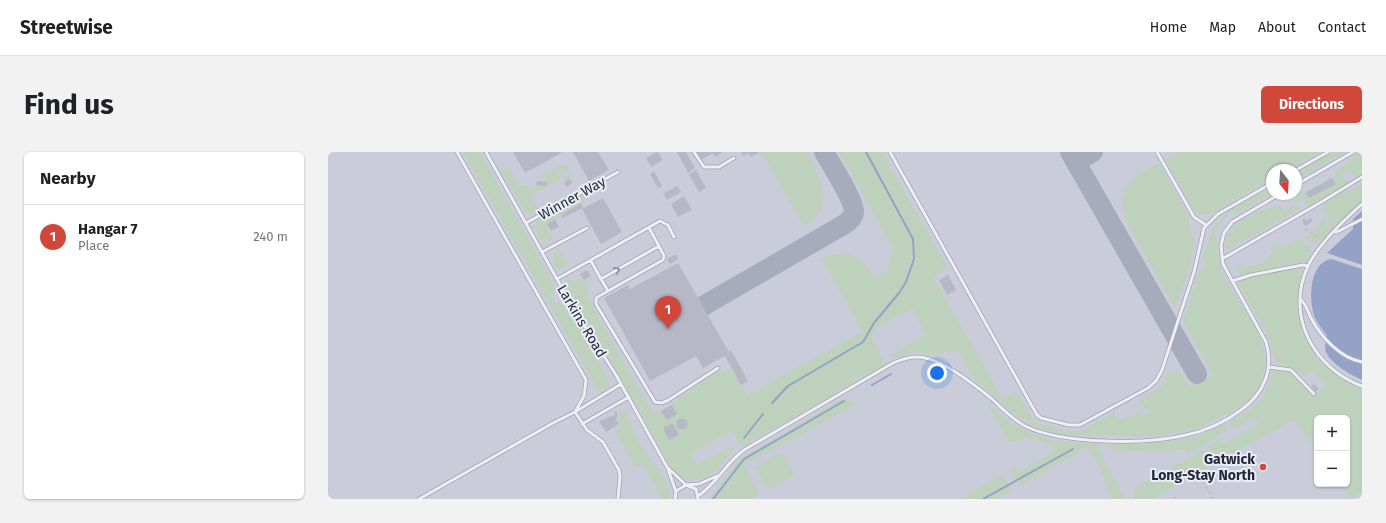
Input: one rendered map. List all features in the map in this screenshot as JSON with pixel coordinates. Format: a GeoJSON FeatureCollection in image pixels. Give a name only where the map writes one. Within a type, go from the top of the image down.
{"type":"FeatureCollection","features":[{"type":"Feature","properties":{"kind":"lane"},"geometry":{"type":"LineString","coordinates":[[456,152],[586,380],[584,396],[575,412]]}},
{"type":"Feature","properties":{"kind":"lane","name":"Larkins Road"},"geometry":{"type":"LineString","coordinates":[[486,152],[557,279],[629,397],[667,467],[686,485],[696,489],[698,497]]}},
{"type":"Feature","properties":{"kind":"lane"},"geometry":{"type":"LineString","coordinates":[[694,152],[704,167],[718,167],[734,158]]}},
{"type":"Feature","properties":{"kind":"lane"},"geometry":{"type":"LineString","coordinates":[[890,152],[1036,413],[1042,418],[1076,426],[1088,422],[1148,388],[1158,378],[1194,272],[1206,225],[1218,214],[1266,186]]}},
{"type":"Feature","properties":{"kind":"lane"},"geometry":{"type":"LineString","coordinates":[[1157,152],[1194,217],[1206,225]]}},
{"type":"Feature","properties":{"kind":"lane"},"geometry":{"type":"LineString","coordinates":[[1302,167],[1328,152]]}},
{"type":"Feature","properties":{"kind":"lane"},"geometry":{"type":"LineString","coordinates":[[1302,182],[1353,152]]}},
{"type":"Feature","properties":{"kind":"lane","name":"Winner Way"},"geometry":{"type":"LineString","coordinates":[[526,223],[618,172]]}},
{"type":"Feature","properties":{"kind":"lane"},"geometry":{"type":"LineString","coordinates":[[1222,259],[1362,177]]}},
{"type":"Feature","properties":{"kind":"lane"},"geometry":{"type":"LineString","coordinates":[[698,497],[706,491],[718,475],[744,450],[893,364],[911,358],[927,358],[945,366],[975,386],[1014,419],[1024,425],[1050,435],[1087,440],[1153,440],[1197,432],[1238,412],[1253,400],[1264,385],[1269,367],[1269,355],[1266,342],[1232,281],[1222,259],[1222,240],[1229,225],[1238,217],[1269,200]]}},
{"type":"Feature","properties":{"kind":"lane"},"geometry":{"type":"LineString","coordinates":[[1362,204],[1334,232],[1308,266],[1300,299],[1302,323],[1315,351],[1336,372],[1362,386]]}},
{"type":"Feature","properties":{"kind":"lane"},"geometry":{"type":"LineString","coordinates":[[1334,232],[1337,232],[1362,219]]}},
{"type":"Feature","properties":{"kind":"lane"},"geometry":{"type":"LineString","coordinates":[[557,279],[656,223],[662,221],[668,225],[674,237]]}},
{"type":"Feature","properties":{"kind":"lane"},"geometry":{"type":"LineString","coordinates":[[542,252],[587,228]]}},
{"type":"Feature","properties":{"kind":"lane"},"geometry":{"type":"LineString","coordinates":[[649,228],[664,256],[663,260],[596,298],[596,304],[655,402],[661,403],[667,401],[718,368]]}},
{"type":"Feature","properties":{"kind":"lane"},"geometry":{"type":"LineString","coordinates":[[601,279],[659,246]]}},
{"type":"Feature","properties":{"kind":"lane"},"geometry":{"type":"LineString","coordinates":[[591,260],[608,291]]}},
{"type":"Feature","properties":{"kind":"lane"},"geometry":{"type":"LineString","coordinates":[[1232,281],[1255,274],[1308,266]]}},
{"type":"Feature","properties":{"kind":"lane"},"geometry":{"type":"LineString","coordinates":[[1300,299],[1315,325],[1327,340],[1348,358],[1362,362]]}},
{"type":"Feature","properties":{"kind":"lane"},"geometry":{"type":"LineString","coordinates":[[1269,367],[1291,370],[1314,394]]}},
{"type":"Feature","properties":{"kind":"lane"},"geometry":{"type":"LineString","coordinates":[[420,499],[575,412],[621,384]]}},
{"type":"Feature","properties":{"kind":"lane"},"geometry":{"type":"LineString","coordinates":[[582,424],[629,397]]}},
{"type":"Feature","properties":{"kind":"lane"},"geometry":{"type":"LineString","coordinates":[[575,412],[589,432],[603,442],[619,470],[620,476],[618,499]]}},
{"type":"Feature","properties":{"kind":"lane"},"geometry":{"type":"LineString","coordinates":[[667,467],[676,492],[675,499]]}},
{"type":"Feature","properties":{"kind":"lane"},"geometry":{"type":"LineString","coordinates":[[676,492],[679,488],[686,485],[699,484],[718,475]]}},
{"type":"Feature","properties":{"kind":"path"},"geometry":{"type":"LineString","coordinates":[[1305,229],[1324,241]]}},
{"type":"Feature","properties":{"kind":"path"},"geometry":{"type":"LineString","coordinates":[[1203,481],[1213,499]]}},
{"type":"Feature","properties":{"kind":"shaded area"},"geometry":{"type":"Polygon","coordinates":[[[328,152],[1362,152],[1362,499],[328,499],[328,152]]]}},
{"type":"Feature","properties":{"kind":"green space"},"geometry":{"type":"Polygon","coordinates":[[[463,152],[480,152],[552,281],[554,290],[550,295],[555,303],[565,305],[568,308],[608,378],[609,386],[600,394],[463,152]]]}},
{"type":"Feature","properties":{"kind":"green space"},"geometry":{"type":"Polygon","coordinates":[[[757,152],[807,152],[819,180],[823,203],[818,214],[804,227],[763,154],[759,156],[757,152]]]}},
{"type":"Feature","properties":{"kind":"green space"},"geometry":{"type":"Polygon","coordinates":[[[839,152],[882,152],[948,268],[933,277],[999,392],[1005,397],[1016,391],[1034,421],[1067,431],[1083,431],[1114,412],[1120,421],[1139,411],[1142,416],[1149,412],[1147,408],[1144,409],[1139,400],[1142,398],[1145,403],[1147,402],[1144,397],[1162,386],[1166,376],[1178,369],[1189,388],[1213,375],[1183,322],[1200,269],[1203,270],[1206,260],[1203,258],[1214,227],[1232,209],[1266,189],[1266,197],[1235,215],[1233,211],[1229,213],[1214,234],[1219,236],[1217,255],[1223,272],[1232,290],[1254,325],[1262,343],[1265,362],[1260,383],[1247,401],[1233,410],[1212,421],[1183,432],[1156,436],[1081,436],[1054,433],[1037,427],[1022,419],[977,382],[973,378],[959,350],[929,355],[921,352],[911,353],[893,358],[891,355],[926,335],[912,308],[874,330],[872,339],[883,359],[883,366],[859,379],[858,377],[856,378],[857,380],[797,416],[795,413],[795,417],[745,445],[740,445],[732,431],[691,454],[697,464],[733,446],[734,449],[717,470],[706,477],[688,481],[677,474],[668,462],[608,355],[566,288],[565,282],[569,277],[572,282],[582,277],[588,286],[588,298],[653,414],[661,409],[664,415],[674,410],[671,403],[717,373],[731,367],[747,396],[863,331],[821,258],[840,254],[852,255],[863,262],[875,277],[889,270],[886,265],[891,262],[888,257],[895,252],[839,152]]]}},
{"type":"Feature","properties":{"kind":"green space"},"geometry":{"type":"Polygon","coordinates":[[[1179,152],[1320,152],[1299,164],[1266,164],[1266,182],[1207,215],[1195,212],[1166,160],[1179,152]]]}},
{"type":"Feature","properties":{"kind":"green space"},"geometry":{"type":"Polygon","coordinates":[[[1333,152],[1346,152],[1302,177],[1302,170],[1333,152]]]}},
{"type":"Feature","properties":{"kind":"green space"},"geometry":{"type":"Polygon","coordinates":[[[1359,152],[1362,152],[1362,175],[1356,179],[1351,170],[1343,174],[1345,178],[1342,179],[1346,179],[1348,183],[1308,206],[1302,199],[1302,195],[1306,192],[1309,198],[1337,183],[1334,177],[1336,175],[1335,173],[1359,152]]]}},
{"type":"Feature","properties":{"kind":"green space"},"geometry":{"type":"Polygon","coordinates":[[[1159,163],[1189,216],[1189,223],[1193,238],[1189,270],[1175,308],[1124,217],[1127,215],[1121,204],[1124,202],[1122,199],[1125,198],[1124,195],[1126,193],[1124,189],[1135,180],[1134,177],[1159,163]]]}},
{"type":"Feature","properties":{"kind":"green space"},"geometry":{"type":"Polygon","coordinates":[[[563,164],[566,165],[570,171],[565,174],[563,170],[560,171],[564,179],[571,173],[573,177],[565,182],[556,167],[563,164]]]}},
{"type":"Feature","properties":{"kind":"green space"},"geometry":{"type":"Polygon","coordinates":[[[509,167],[519,185],[526,185],[529,190],[536,185],[546,186],[547,179],[539,177],[555,168],[561,179],[531,195],[539,212],[552,206],[535,215],[526,213],[501,171],[509,167]]]}},
{"type":"Feature","properties":{"kind":"green space"},"geometry":{"type":"Polygon","coordinates":[[[1362,183],[1362,202],[1324,240],[1313,232],[1324,216],[1328,230],[1329,229],[1328,213],[1325,213],[1323,205],[1347,189],[1349,192],[1362,183]]]}},
{"type":"Feature","properties":{"kind":"green space"},"geometry":{"type":"Polygon","coordinates":[[[583,195],[586,200],[545,224],[553,239],[547,241],[539,239],[534,226],[538,219],[583,195]]]}},
{"type":"Feature","properties":{"kind":"green space"},"geometry":{"type":"Polygon","coordinates":[[[1279,200],[1292,200],[1290,201],[1276,201],[1279,200]]]}},
{"type":"Feature","properties":{"kind":"green space"},"geometry":{"type":"Polygon","coordinates":[[[1297,204],[1300,209],[1225,251],[1226,241],[1230,232],[1244,219],[1262,210],[1281,206],[1284,211],[1297,204]]]}},
{"type":"Feature","properties":{"kind":"green space"},"geometry":{"type":"Polygon","coordinates":[[[1312,233],[1323,241],[1313,243],[1307,239],[1302,242],[1310,249],[1311,258],[1306,261],[1241,275],[1236,267],[1243,265],[1245,268],[1264,263],[1267,257],[1273,252],[1270,248],[1279,243],[1283,248],[1299,238],[1301,241],[1306,238],[1305,236],[1312,233]]]}},
{"type":"Feature","properties":{"kind":"green space"},"geometry":{"type":"Polygon","coordinates":[[[559,248],[568,265],[559,270],[554,266],[553,259],[559,248]]]}},
{"type":"Feature","properties":{"kind":"green space"},"geometry":{"type":"Polygon","coordinates":[[[1294,268],[1300,269],[1303,272],[1298,303],[1299,318],[1306,338],[1317,356],[1315,358],[1345,380],[1362,388],[1362,494],[1361,492],[1351,498],[1342,487],[1350,487],[1350,415],[1314,415],[1314,447],[1294,419],[1153,499],[1134,499],[1134,490],[1142,484],[1203,450],[1206,455],[1211,452],[1208,447],[1220,439],[1223,444],[1259,424],[1256,418],[1234,429],[1229,422],[1249,410],[1258,402],[1262,397],[1274,371],[1280,370],[1292,373],[1313,397],[1326,385],[1312,370],[1303,378],[1303,375],[1275,361],[1269,338],[1239,284],[1243,278],[1294,268]]]}},
{"type":"Feature","properties":{"kind":"green space"},"geometry":{"type":"Polygon","coordinates":[[[842,399],[850,399],[857,404],[744,465],[759,494],[751,499],[709,499],[740,459],[842,399]]]}},
{"type":"Feature","properties":{"kind":"green space"},"geometry":{"type":"Polygon","coordinates":[[[990,404],[1010,422],[1009,425],[1011,423],[1021,429],[1053,440],[1098,444],[1099,451],[1125,499],[1112,499],[1097,462],[1088,447],[1020,486],[1010,470],[1015,467],[1019,472],[1050,454],[1053,447],[1027,437],[1012,442],[1008,441],[988,405],[990,404]]]}},
{"type":"Feature","properties":{"kind":"green space"},"geometry":{"type":"Polygon","coordinates":[[[619,409],[625,410],[637,439],[662,474],[666,482],[670,499],[663,499],[643,464],[636,468],[614,429],[622,425],[619,420],[619,409]]]}},
{"type":"Feature","properties":{"kind":"green space"},"geometry":{"type":"Polygon","coordinates":[[[1224,424],[1227,430],[1200,448],[1186,454],[1185,449],[1159,452],[1110,450],[1107,447],[1107,444],[1138,444],[1181,440],[1210,431],[1224,424]]]}},
{"type":"Feature","properties":{"kind":"green space"},"geometry":{"type":"Polygon","coordinates":[[[782,452],[795,475],[768,490],[755,467],[782,452]]]}},
{"type":"Feature","properties":{"kind":"green space"},"geometry":{"type":"Polygon","coordinates":[[[1003,474],[1012,490],[996,499],[960,499],[1003,474]]]}},
{"type":"Feature","properties":{"kind":"water"},"geometry":{"type":"Polygon","coordinates":[[[1362,211],[1362,265],[1327,253],[1353,229],[1353,219],[1362,211]]]}},
{"type":"Feature","properties":{"kind":"water"},"geometry":{"type":"Polygon","coordinates":[[[1331,259],[1362,269],[1362,380],[1342,369],[1329,357],[1325,349],[1327,336],[1316,320],[1313,311],[1311,293],[1314,275],[1324,262],[1331,259]]]}},
{"type":"Feature","properties":{"kind":"building"},"geometry":{"type":"Polygon","coordinates":[[[513,152],[563,152],[525,173],[513,152]]]}},
{"type":"Feature","properties":{"kind":"building"},"geometry":{"type":"Polygon","coordinates":[[[573,152],[598,152],[609,170],[589,181],[573,152]]]}},
{"type":"Feature","properties":{"kind":"building"},"geometry":{"type":"Polygon","coordinates":[[[657,152],[663,160],[651,167],[646,158],[657,152]]]}},
{"type":"Feature","properties":{"kind":"building"},"geometry":{"type":"Polygon","coordinates":[[[677,152],[686,152],[695,168],[688,173],[677,152]]]}},
{"type":"Feature","properties":{"kind":"building"},"geometry":{"type":"Polygon","coordinates":[[[696,152],[723,152],[715,157],[713,153],[701,160],[696,152]]]}},
{"type":"Feature","properties":{"kind":"building"},"geometry":{"type":"Polygon","coordinates":[[[741,152],[758,153],[751,157],[748,153],[743,156],[741,152]]]}},
{"type":"Feature","properties":{"kind":"building"},"geometry":{"type":"Polygon","coordinates":[[[696,170],[706,188],[699,192],[689,174],[696,170]]]}},
{"type":"Feature","properties":{"kind":"building"},"geometry":{"type":"Polygon","coordinates":[[[654,171],[662,186],[658,188],[650,174],[654,171]]]}},
{"type":"Feature","properties":{"kind":"building"},"geometry":{"type":"Polygon","coordinates":[[[1332,178],[1336,184],[1309,198],[1306,192],[1332,178]]]}},
{"type":"Feature","properties":{"kind":"building"},"geometry":{"type":"Polygon","coordinates":[[[570,179],[572,183],[566,187],[564,182],[570,179]]]}},
{"type":"Feature","properties":{"kind":"building"},"geometry":{"type":"Polygon","coordinates":[[[537,181],[547,182],[546,186],[536,185],[537,181]]]}},
{"type":"Feature","properties":{"kind":"building"},"geometry":{"type":"Polygon","coordinates":[[[677,186],[681,192],[667,200],[663,194],[677,186]]]}},
{"type":"Feature","properties":{"kind":"building"},"geometry":{"type":"Polygon","coordinates":[[[684,196],[692,210],[678,217],[671,204],[684,196]]]}},
{"type":"Feature","properties":{"kind":"building"},"geometry":{"type":"Polygon","coordinates":[[[603,198],[622,232],[601,244],[582,209],[603,198]]]}},
{"type":"Feature","properties":{"kind":"building"},"geometry":{"type":"Polygon","coordinates":[[[581,203],[583,208],[562,218],[561,215],[581,203]]]}},
{"type":"Feature","properties":{"kind":"building"},"geometry":{"type":"Polygon","coordinates":[[[1305,218],[1306,221],[1311,218],[1313,221],[1305,226],[1302,220],[1305,218]]]}},
{"type":"Feature","properties":{"kind":"building"},"geometry":{"type":"Polygon","coordinates":[[[555,219],[559,227],[551,231],[547,224],[555,219]]]}},
{"type":"Feature","properties":{"kind":"building"},"geometry":{"type":"Polygon","coordinates":[[[676,254],[678,259],[670,264],[667,259],[676,254]]]}},
{"type":"Feature","properties":{"kind":"building"},"geometry":{"type":"Polygon","coordinates":[[[678,263],[729,352],[731,350],[748,381],[741,385],[725,356],[703,368],[696,356],[650,381],[604,298],[628,285],[630,289],[678,263]]]}},
{"type":"Feature","properties":{"kind":"building"},"geometry":{"type":"Polygon","coordinates":[[[587,270],[591,276],[584,280],[580,274],[587,270]]]}},
{"type":"Feature","properties":{"kind":"building"},"geometry":{"type":"Polygon","coordinates":[[[948,275],[956,290],[947,295],[939,280],[948,275]]]}},
{"type":"Feature","properties":{"kind":"building"},"geometry":{"type":"Polygon","coordinates":[[[1314,384],[1319,389],[1316,392],[1311,386],[1314,384]]]}},
{"type":"Feature","properties":{"kind":"building"},"geometry":{"type":"Polygon","coordinates":[[[672,405],[677,414],[667,420],[661,411],[672,405]]]}},
{"type":"Feature","properties":{"kind":"building"},"geometry":{"type":"Polygon","coordinates":[[[615,411],[617,411],[617,418],[615,418],[619,424],[606,432],[599,421],[614,415],[615,417],[615,411]]]}},
{"type":"Feature","properties":{"kind":"building"},"geometry":{"type":"Polygon","coordinates":[[[680,419],[684,419],[686,420],[686,428],[680,429],[677,426],[677,422],[680,419]]]}},
{"type":"Feature","properties":{"kind":"building"},"geometry":{"type":"Polygon","coordinates":[[[673,423],[679,435],[669,440],[663,428],[673,423]]]}},
{"type":"Feature","properties":{"kind":"waterway"},"geometry":{"type":"LineString","coordinates":[[772,403],[788,386],[863,342],[874,323],[899,293],[906,282],[914,259],[913,239],[866,152]]}},
{"type":"Feature","properties":{"kind":"waterway"},"geometry":{"type":"LineString","coordinates":[[872,385],[891,374]]}},
{"type":"Feature","properties":{"kind":"waterway"},"geometry":{"type":"LineString","coordinates":[[713,499],[744,459],[844,401]]}},
{"type":"Feature","properties":{"kind":"waterway"},"geometry":{"type":"LineString","coordinates":[[744,438],[763,414]]}},
{"type":"Feature","properties":{"kind":"waterway"},"geometry":{"type":"LineString","coordinates":[[983,499],[1073,449]]}},
{"type":"Feature","properties":{"kind":"taxiway"},"geometry":{"type":"LineString","coordinates":[[703,306],[845,224],[851,219],[854,212],[853,206],[842,182],[824,152]]}},
{"type":"Feature","properties":{"kind":"taxiway"},"geometry":{"type":"LineString","coordinates":[[1070,152],[1197,374]]}},
{"type":"Feature","properties":{"kind":"taxiway"},"geometry":{"type":"LineString","coordinates":[[1076,162],[1093,152]]}},
{"type":"Feature","properties":{"kind":"place","name":"Hangar 7"},"geometry":{"type":"Point","coordinates":[668,329]}},
{"type":"Feature","properties":{"kind":"place","name":"Gatwick Long-Stay North"},"geometry":{"type":"Point","coordinates":[1263,467]}}]}
